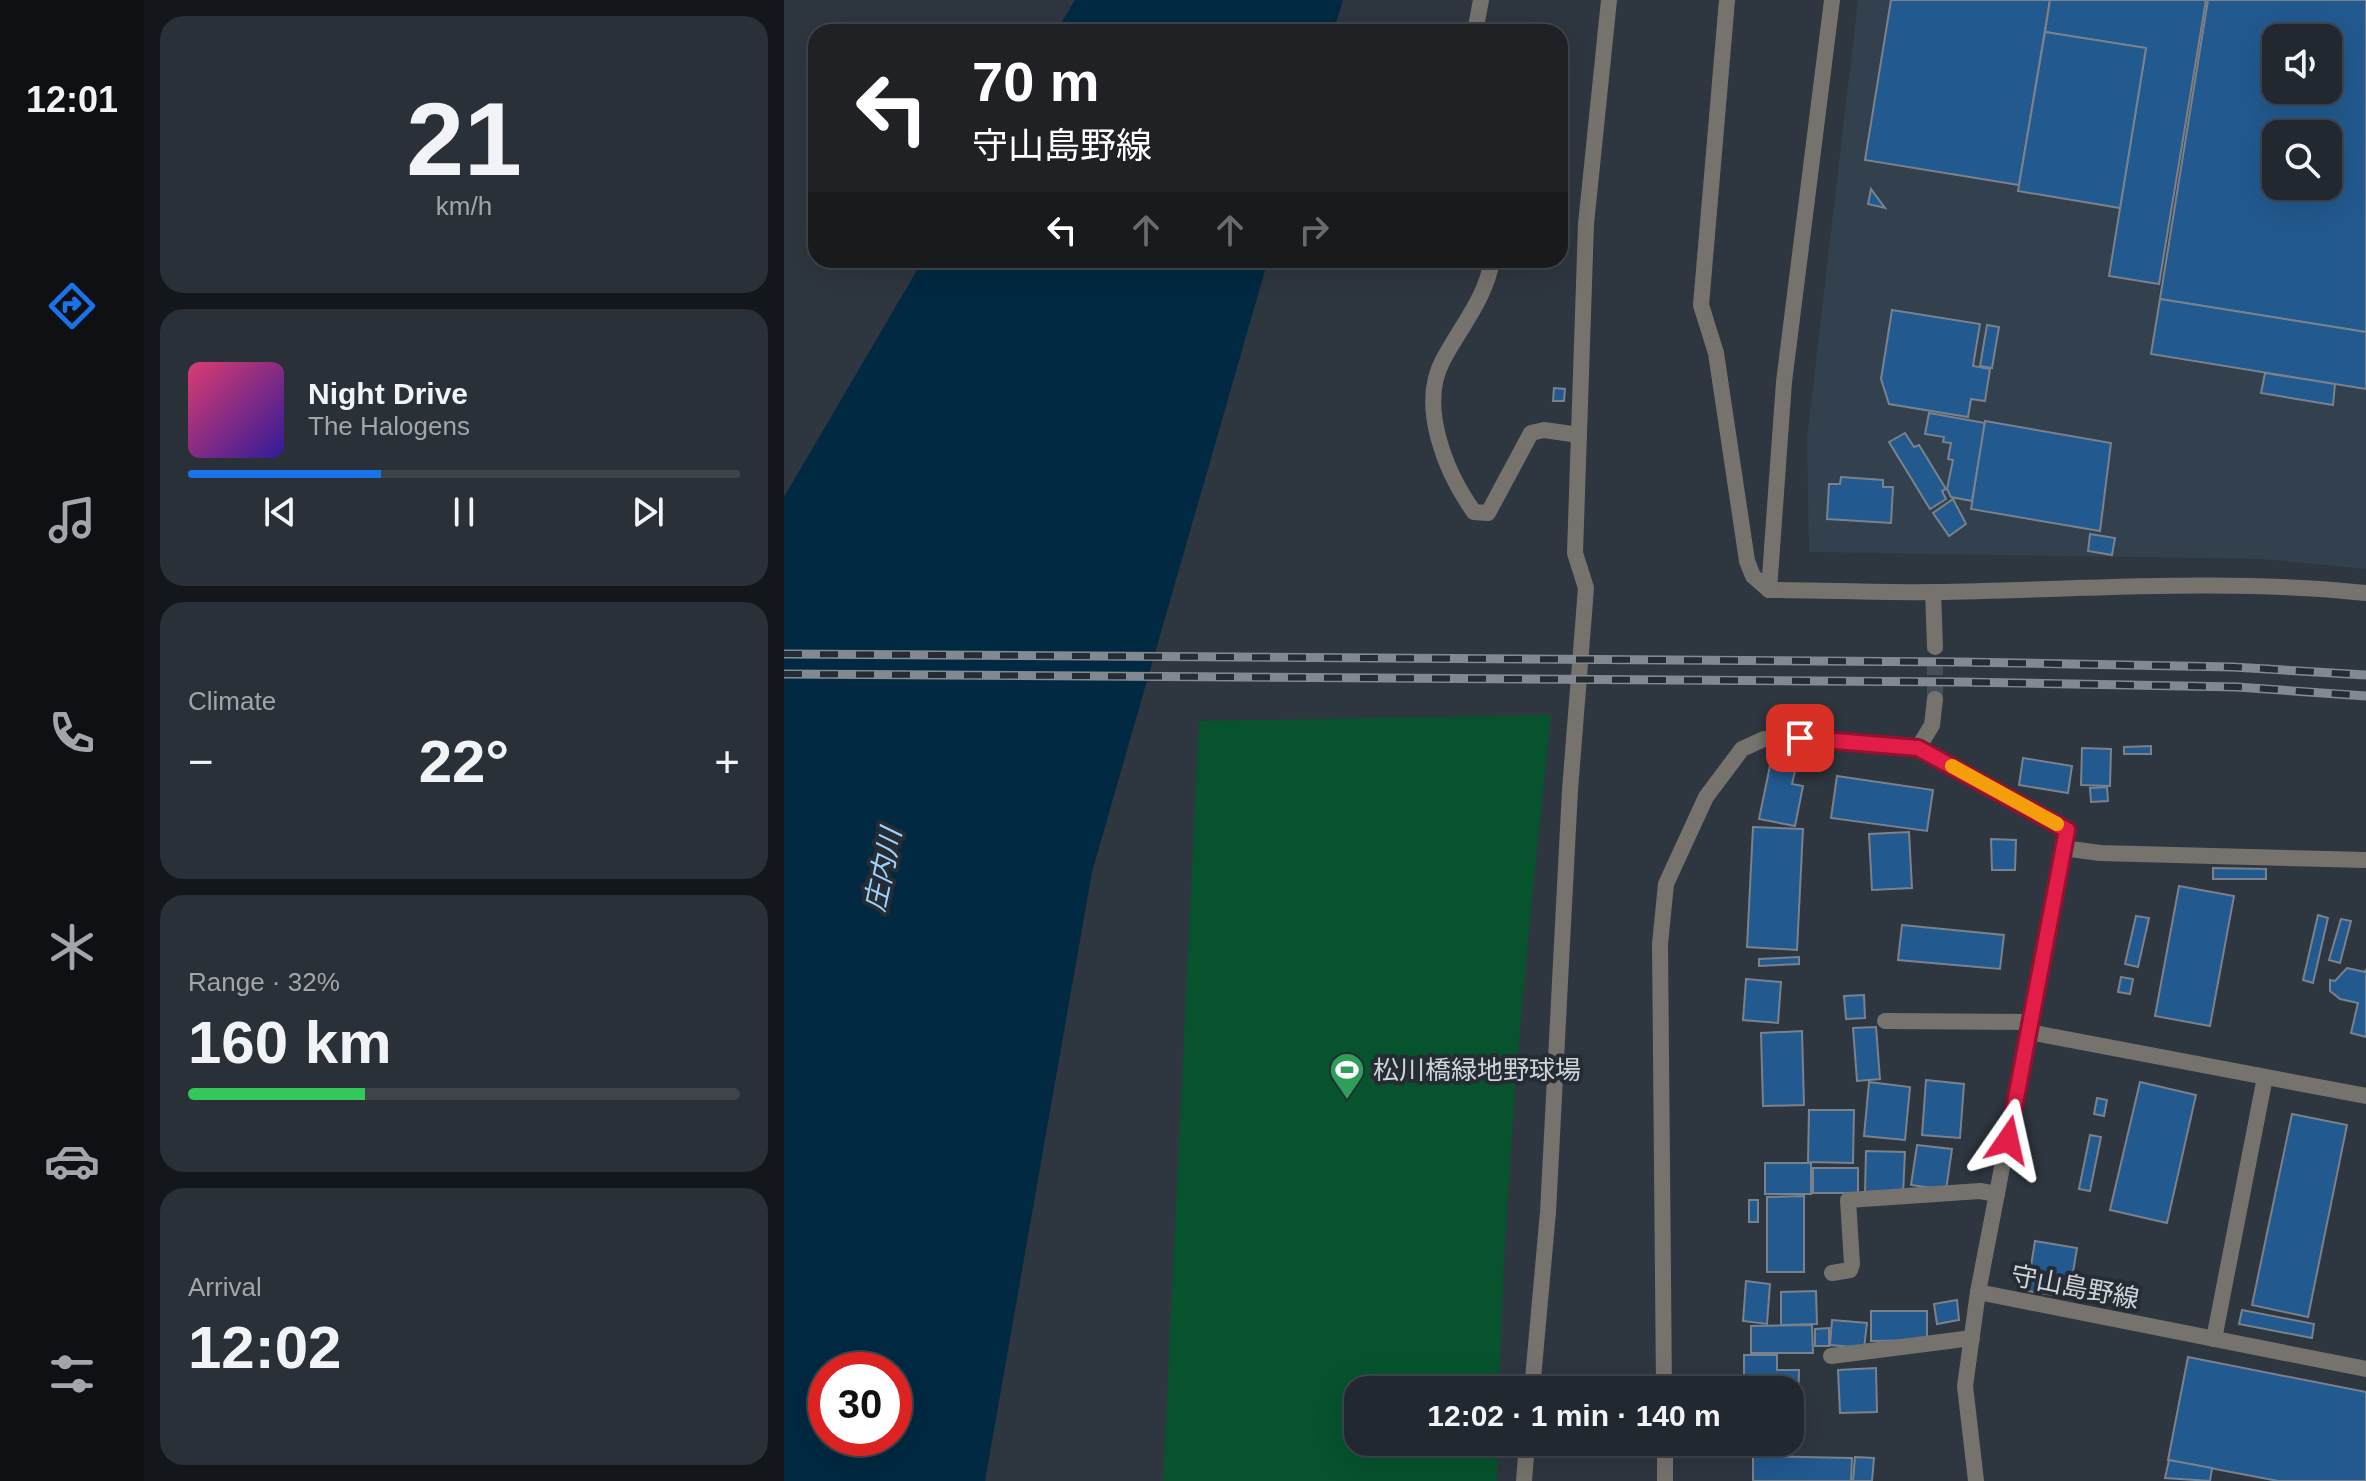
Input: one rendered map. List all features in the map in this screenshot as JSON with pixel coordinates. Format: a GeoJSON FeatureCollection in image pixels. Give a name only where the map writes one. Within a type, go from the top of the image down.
{"type":"FeatureCollection","features":[{"type":"Feature","properties":{"kind":"street"},"geometry":{"type":"LineString","coordinates":[[1476,24],[1481,0]]}},
{"type":"Feature","properties":{"kind":"street"},"geometry":{"type":"LineString","coordinates":[[1533,1376],[1548,1212],[1569,806],[1586,588],[1575,553],[1586,224],[1609,0]]}},
{"type":"Feature","properties":{"kind":"street"},"geometry":{"type":"LineString","coordinates":[[1727,0],[1701,305],[1716,353],[1747,561],[1753,576],[1769,590],[1933,592],[2100,585],[2284,585],[2366,593]]}},
{"type":"Feature","properties":{"kind":"street"},"geometry":{"type":"LineString","coordinates":[[1769,590],[1786,367],[1832,0]]}},
{"type":"Feature","properties":{"kind":"street"},"geometry":{"type":"LineString","coordinates":[[1491,268],[1488,285],[1440,363],[1431,399],[1438,433],[1462,494],[1474,512],[1488,513],[1531,433],[1544,430],[1579,435]]}},
{"type":"Feature","properties":{"kind":"street"},"geometry":{"type":"LineString","coordinates":[[1933,592],[1935,647]]}},
{"type":"Feature","properties":{"kind":"street"},"geometry":{"type":"LineString","coordinates":[[1918,748],[1932,725],[1935,699]]}},
{"type":"Feature","properties":{"kind":"street"},"geometry":{"type":"LineString","coordinates":[[1664,1376],[1660,944],[1666,884],[1706,797],[1742,749],[1764,739],[1800,738],[1918,748],[2067,830],[2063,848],[2100,853],[2366,860]]}},
{"type":"Feature","properties":{"kind":"street","name":"守山島野線"},"geometry":{"type":"LineString","coordinates":[[2063,848],[1978,1292],[2366,1369]]}},
{"type":"Feature","properties":{"kind":"street"},"geometry":{"type":"LineString","coordinates":[[1885,1021],[2030,1027],[2366,1096]]}},
{"type":"Feature","properties":{"kind":"street"},"geometry":{"type":"LineString","coordinates":[[2214,1339],[2265,1077]]}},
{"type":"Feature","properties":{"kind":"street"},"geometry":{"type":"LineString","coordinates":[[1832,1273],[1850,1270],[1852,1264],[1848,1200],[1980,1191],[1997,1194]]}},
{"type":"Feature","properties":{"kind":"street"},"geometry":{"type":"LineString","coordinates":[[1976,1481],[1965,1386],[1978,1292]]}},
{"type":"Feature","properties":{"kind":"street"},"geometry":{"type":"LineString","coordinates":[[1831,1356],[1972,1338]]}},
{"type":"Feature","properties":{"kind":"street"},"geometry":{"type":"LineString","coordinates":[[1524,1481],[1526,1456]]}},
{"type":"Feature","properties":{"kind":"street"},"geometry":{"type":"LineString","coordinates":[[1665,1456],[1665,1481]]}},
{"type":"Feature","properties":{"kind":"shaded area"},"geometry":{"type":"Polygon","coordinates":[[[1858,0],[2366,0],[2366,569],[2262,559],[1809,552],[1807,438],[1858,0]]]}},
{"type":"Feature","properties":{"kind":"green space","name":"松川橋緑地野球場"},"geometry":{"type":"Polygon","coordinates":[[[1551,715],[1518,1052],[1499,1376],[1344,1376],[1344,1456],[1498,1456],[1497,1481],[1163,1481],[1199,721],[1551,715]]]}},
{"type":"Feature","properties":{"kind":"water"},"geometry":{"type":"Polygon","coordinates":[[[1075,0],[1343,0],[1336,24],[1061,24],[1075,0]]]}},
{"type":"Feature","properties":{"kind":"water","name":"庄内川"},"geometry":{"type":"Polygon","coordinates":[[[918,268],[1266,268],[1092,872],[985,1481],[784,1481],[784,497],[918,268]]]}},
{"type":"Feature","properties":{"kind":"building"},"geometry":{"type":"Polygon","coordinates":[[[1891,0],[2050,0],[2019,185],[1865,160],[1891,0]]]}},
{"type":"Feature","properties":{"kind":"building"},"geometry":{"type":"Polygon","coordinates":[[[2050,0],[2206,0],[2159,284],[2109,276],[2146,48],[2045,32],[2050,0]]]}},
{"type":"Feature","properties":{"kind":"building"},"geometry":{"type":"Polygon","coordinates":[[[2208,0],[2366,0],[2366,332],[2160,299],[2208,0]]]}},
{"type":"Feature","properties":{"kind":"building"},"geometry":{"type":"Polygon","coordinates":[[[2045,32],[2146,48],[2120,208],[2018,191],[2045,32]]]}},
{"type":"Feature","properties":{"kind":"building"},"geometry":{"type":"Polygon","coordinates":[[[1871,189],[1885,208],[1868,204],[1871,189]]]}},
{"type":"Feature","properties":{"kind":"building"},"geometry":{"type":"Polygon","coordinates":[[[2160,299],[2366,332],[2366,389],[2151,354],[2160,299]]]}},
{"type":"Feature","properties":{"kind":"building"},"geometry":{"type":"Polygon","coordinates":[[[1892,310],[1980,324],[1973,366],[1990,369],[1985,401],[1971,399],[1968,417],[1889,404],[1881,379],[1892,310]]]}},
{"type":"Feature","properties":{"kind":"building"},"geometry":{"type":"Polygon","coordinates":[[[1987,325],[1999,327],[1992,368],[1980,366],[1987,325]]]}},
{"type":"Feature","properties":{"kind":"building"},"geometry":{"type":"Polygon","coordinates":[[[2265,373],[2335,384],[2333,405],[2261,393],[2265,373]]]}},
{"type":"Feature","properties":{"kind":"building"},"geometry":{"type":"Polygon","coordinates":[[[1554,388],[1565,389],[1564,401],[1553,401],[1554,388]]]}},
{"type":"Feature","properties":{"kind":"building"},"geometry":{"type":"Polygon","coordinates":[[[1929,413],[1985,423],[1972,501],[1951,497],[1947,489],[1953,460],[1948,459],[1951,443],[1943,442],[1944,437],[1925,434],[1929,413]]]}},
{"type":"Feature","properties":{"kind":"building"},"geometry":{"type":"Polygon","coordinates":[[[1985,421],[2111,443],[2100,531],[1971,509],[1985,421]]]}},
{"type":"Feature","properties":{"kind":"building"},"geometry":{"type":"Polygon","coordinates":[[[1905,433],[1914,447],[1919,445],[1946,489],[1942,491],[1946,499],[1930,509],[1889,442],[1905,433]]]}},
{"type":"Feature","properties":{"kind":"building"},"geometry":{"type":"Polygon","coordinates":[[[1841,477],[1883,480],[1883,487],[1893,487],[1891,523],[1827,519],[1829,484],[1840,484],[1841,477]]]}},
{"type":"Feature","properties":{"kind":"building"},"geometry":{"type":"Polygon","coordinates":[[[1953,499],[1966,524],[1949,536],[1933,513],[1953,499]]]}},
{"type":"Feature","properties":{"kind":"building"},"geometry":{"type":"Polygon","coordinates":[[[2090,534],[2115,538],[2112,555],[2088,551],[2090,534]]]}},
{"type":"Feature","properties":{"kind":"building"},"geometry":{"type":"Polygon","coordinates":[[[2151,746],[2151,754],[2124,754],[2124,747],[2151,746]]]}},
{"type":"Feature","properties":{"kind":"building"},"geometry":{"type":"Polygon","coordinates":[[[2082,748],[2111,749],[2110,786],[2081,785],[2082,748]]]}},
{"type":"Feature","properties":{"kind":"building"},"geometry":{"type":"Polygon","coordinates":[[[2023,758],[2072,766],[2068,793],[2019,785],[2023,758]]]}},
{"type":"Feature","properties":{"kind":"building"},"geometry":{"type":"Polygon","coordinates":[[[1771,761],[1796,767],[1792,784],[1803,786],[1795,826],[1759,819],[1771,761]]]}},
{"type":"Feature","properties":{"kind":"building"},"geometry":{"type":"Polygon","coordinates":[[[1837,776],[1933,790],[1927,831],[1831,818],[1837,776]]]}},
{"type":"Feature","properties":{"kind":"building"},"geometry":{"type":"Polygon","coordinates":[[[2107,787],[2108,801],[2091,802],[2090,788],[2107,787]]]}},
{"type":"Feature","properties":{"kind":"building"},"geometry":{"type":"Polygon","coordinates":[[[1753,827],[1803,829],[1797,950],[1747,947],[1753,827]]]}},
{"type":"Feature","properties":{"kind":"building"},"geometry":{"type":"Polygon","coordinates":[[[1909,832],[1912,888],[1872,890],[1869,834],[1909,832]]]}},
{"type":"Feature","properties":{"kind":"building"},"geometry":{"type":"Polygon","coordinates":[[[1991,839],[2016,840],[2015,870],[1992,870],[1991,839]]]}},
{"type":"Feature","properties":{"kind":"building"},"geometry":{"type":"Polygon","coordinates":[[[2213,868],[2266,869],[2266,879],[2213,879],[2213,868]]]}},
{"type":"Feature","properties":{"kind":"building"},"geometry":{"type":"Polygon","coordinates":[[[2179,886],[2234,896],[2210,1026],[2155,1016],[2179,886]]]}},
{"type":"Feature","properties":{"kind":"building"},"geometry":{"type":"Polygon","coordinates":[[[2318,915],[2328,918],[2313,983],[2303,980],[2318,915]]]}},
{"type":"Feature","properties":{"kind":"building"},"geometry":{"type":"Polygon","coordinates":[[[2136,916],[2149,918],[2138,967],[2125,964],[2136,916]]]}},
{"type":"Feature","properties":{"kind":"building"},"geometry":{"type":"Polygon","coordinates":[[[2341,919],[2351,921],[2340,963],[2329,960],[2341,919]]]}},
{"type":"Feature","properties":{"kind":"building"},"geometry":{"type":"Polygon","coordinates":[[[1902,925],[2004,935],[2000,969],[1898,960],[1902,925]]]}},
{"type":"Feature","properties":{"kind":"building"},"geometry":{"type":"Polygon","coordinates":[[[1799,957],[1799,964],[1759,966],[1759,959],[1799,957]]]}},
{"type":"Feature","properties":{"kind":"building"},"geometry":{"type":"Polygon","coordinates":[[[2347,968],[2365,972],[2366,969],[2366,1037],[2351,1033],[2358,1003],[2340,999],[2330,991],[2330,980],[2335,981],[2347,968]]]}},
{"type":"Feature","properties":{"kind":"building"},"geometry":{"type":"Polygon","coordinates":[[[2121,977],[2133,979],[2130,994],[2118,992],[2121,977]]]}},
{"type":"Feature","properties":{"kind":"building"},"geometry":{"type":"Polygon","coordinates":[[[1746,979],[1781,982],[1778,1023],[1743,1020],[1746,979]]]}},
{"type":"Feature","properties":{"kind":"building"},"geometry":{"type":"Polygon","coordinates":[[[1864,995],[1865,1018],[1846,1019],[1844,996],[1864,995]]]}},
{"type":"Feature","properties":{"kind":"building"},"geometry":{"type":"Polygon","coordinates":[[[1876,1027],[1880,1079],[1857,1081],[1853,1028],[1876,1027]]]}},
{"type":"Feature","properties":{"kind":"building"},"geometry":{"type":"Polygon","coordinates":[[[1802,1031],[1804,1105],[1763,1106],[1761,1033],[1802,1031]]]}},
{"type":"Feature","properties":{"kind":"building"},"geometry":{"type":"Polygon","coordinates":[[[1926,1080],[1964,1084],[1960,1138],[1922,1135],[1926,1080]]]}},
{"type":"Feature","properties":{"kind":"building"},"geometry":{"type":"Polygon","coordinates":[[[1869,1082],[1910,1087],[1905,1140],[1864,1136],[1869,1082]]]}},
{"type":"Feature","properties":{"kind":"building"},"geometry":{"type":"Polygon","coordinates":[[[2140,1082],[2196,1095],[2167,1223],[2110,1210],[2140,1082]]]}},
{"type":"Feature","properties":{"kind":"building"},"geometry":{"type":"Polygon","coordinates":[[[2097,1098],[2107,1100],[2104,1116],[2094,1114],[2097,1098]]]}},
{"type":"Feature","properties":{"kind":"building"},"geometry":{"type":"Polygon","coordinates":[[[1809,1110],[1854,1110],[1853,1163],[1808,1162],[1809,1110]]]}},
{"type":"Feature","properties":{"kind":"building"},"geometry":{"type":"Polygon","coordinates":[[[2292,1114],[2347,1125],[2308,1317],[2252,1305],[2292,1114]]]}},
{"type":"Feature","properties":{"kind":"building"},"geometry":{"type":"Polygon","coordinates":[[[2090,1135],[2101,1137],[2090,1191],[2079,1189],[2090,1135]]]}},
{"type":"Feature","properties":{"kind":"building"},"geometry":{"type":"Polygon","coordinates":[[[1917,1145],[1952,1149],[1946,1190],[1911,1185],[1917,1145]]]}},
{"type":"Feature","properties":{"kind":"building"},"geometry":{"type":"Polygon","coordinates":[[[1866,1151],[1905,1152],[1903,1194],[1865,1193],[1866,1151]]]}},
{"type":"Feature","properties":{"kind":"building"},"geometry":{"type":"Polygon","coordinates":[[[1765,1163],[1811,1163],[1811,1194],[1765,1194],[1765,1163]]]}},
{"type":"Feature","properties":{"kind":"building"},"geometry":{"type":"Polygon","coordinates":[[[1813,1168],[1858,1168],[1858,1193],[1813,1193],[1813,1168]]]}},
{"type":"Feature","properties":{"kind":"building"},"geometry":{"type":"Polygon","coordinates":[[[1804,1196],[1804,1272],[1767,1272],[1767,1197],[1804,1196]]]}},
{"type":"Feature","properties":{"kind":"building"},"geometry":{"type":"Polygon","coordinates":[[[1749,1200],[1758,1200],[1758,1222],[1749,1222],[1749,1200]]]}},
{"type":"Feature","properties":{"kind":"building"},"geometry":{"type":"Polygon","coordinates":[[[2035,1241],[2077,1248],[2069,1297],[2027,1291],[2035,1241]]]}},
{"type":"Feature","properties":{"kind":"building"},"geometry":{"type":"Polygon","coordinates":[[[1746,1281],[1770,1284],[1767,1324],[1743,1321],[1746,1281]]]}},
{"type":"Feature","properties":{"kind":"building"},"geometry":{"type":"Polygon","coordinates":[[[1816,1291],[1817,1324],[1781,1325],[1781,1292],[1816,1291]]]}},
{"type":"Feature","properties":{"kind":"building"},"geometry":{"type":"Polygon","coordinates":[[[1957,1300],[1959,1320],[1937,1324],[1934,1304],[1957,1300]]]}},
{"type":"Feature","properties":{"kind":"building"},"geometry":{"type":"Polygon","coordinates":[[[2242,1310],[2314,1324],[2312,1338],[2239,1324],[2242,1310]]]}},
{"type":"Feature","properties":{"kind":"building"},"geometry":{"type":"Polygon","coordinates":[[[1871,1311],[1927,1311],[1927,1340],[1871,1341],[1871,1311]]]}},
{"type":"Feature","properties":{"kind":"building"},"geometry":{"type":"Polygon","coordinates":[[[1832,1320],[1867,1323],[1864,1348],[1830,1345],[1832,1320]]]}},
{"type":"Feature","properties":{"kind":"building"},"geometry":{"type":"Polygon","coordinates":[[[1812,1325],[1813,1353],[1751,1353],[1751,1326],[1812,1325]]]}},
{"type":"Feature","properties":{"kind":"building"},"geometry":{"type":"Polygon","coordinates":[[[1829,1328],[1829,1346],[1815,1346],[1815,1329],[1829,1328]]]}},
{"type":"Feature","properties":{"kind":"building"},"geometry":{"type":"Polygon","coordinates":[[[1744,1355],[1777,1355],[1777,1370],[1799,1370],[1799,1376],[1744,1375],[1744,1355]]]}},
{"type":"Feature","properties":{"kind":"building"},"geometry":{"type":"Polygon","coordinates":[[[2188,1357],[2366,1392],[2366,1481],[2278,1481],[2168,1460],[2188,1357]]]}},
{"type":"Feature","properties":{"kind":"building"},"geometry":{"type":"Polygon","coordinates":[[[1876,1368],[1877,1412],[1840,1413],[1838,1370],[1876,1368]]]}},
{"type":"Feature","properties":{"kind":"building"},"geometry":{"type":"Polygon","coordinates":[[[1753,1456],[1852,1458],[1851,1481],[1753,1481],[1753,1456]]]}},
{"type":"Feature","properties":{"kind":"building"},"geometry":{"type":"Polygon","coordinates":[[[1855,1457],[1874,1458],[1872,1481],[1853,1481],[1855,1457]]]}},
{"type":"Feature","properties":{"kind":"building"},"geometry":{"type":"Polygon","coordinates":[[[2169,1460],[2212,1468],[2210,1481],[2165,1478],[2169,1460]]]}},
{"type":"Feature","properties":{"kind":"tunnel"},"geometry":{"type":"LineString","coordinates":[[1935,647],[1935,699]]}},
{"type":"Feature","properties":{"kind":"railway"},"geometry":{"type":"LineString","coordinates":[[784,654],[1959,662],[2233,667],[2366,675]]}},
{"type":"Feature","properties":{"kind":"railway"},"geometry":{"type":"LineString","coordinates":[[784,674],[1959,682],[2237,687],[2366,696]]}},
{"type":"Feature","properties":{"kind":"slow traffic"},"geometry":{"type":"LineString","coordinates":[[1952,766],[2057,824]]}},
{"type":"Feature","properties":{"kind":"place","name":"松川橋緑地野球場"},"geometry":{"type":"Point","coordinates":[1347,1101]}},
{"type":"Feature","properties":{"kind":"route"},"geometry":{"type":"LineString","coordinates":[[1800,738],[1918,748],[2067,830],[2008,1140]]}}]}
